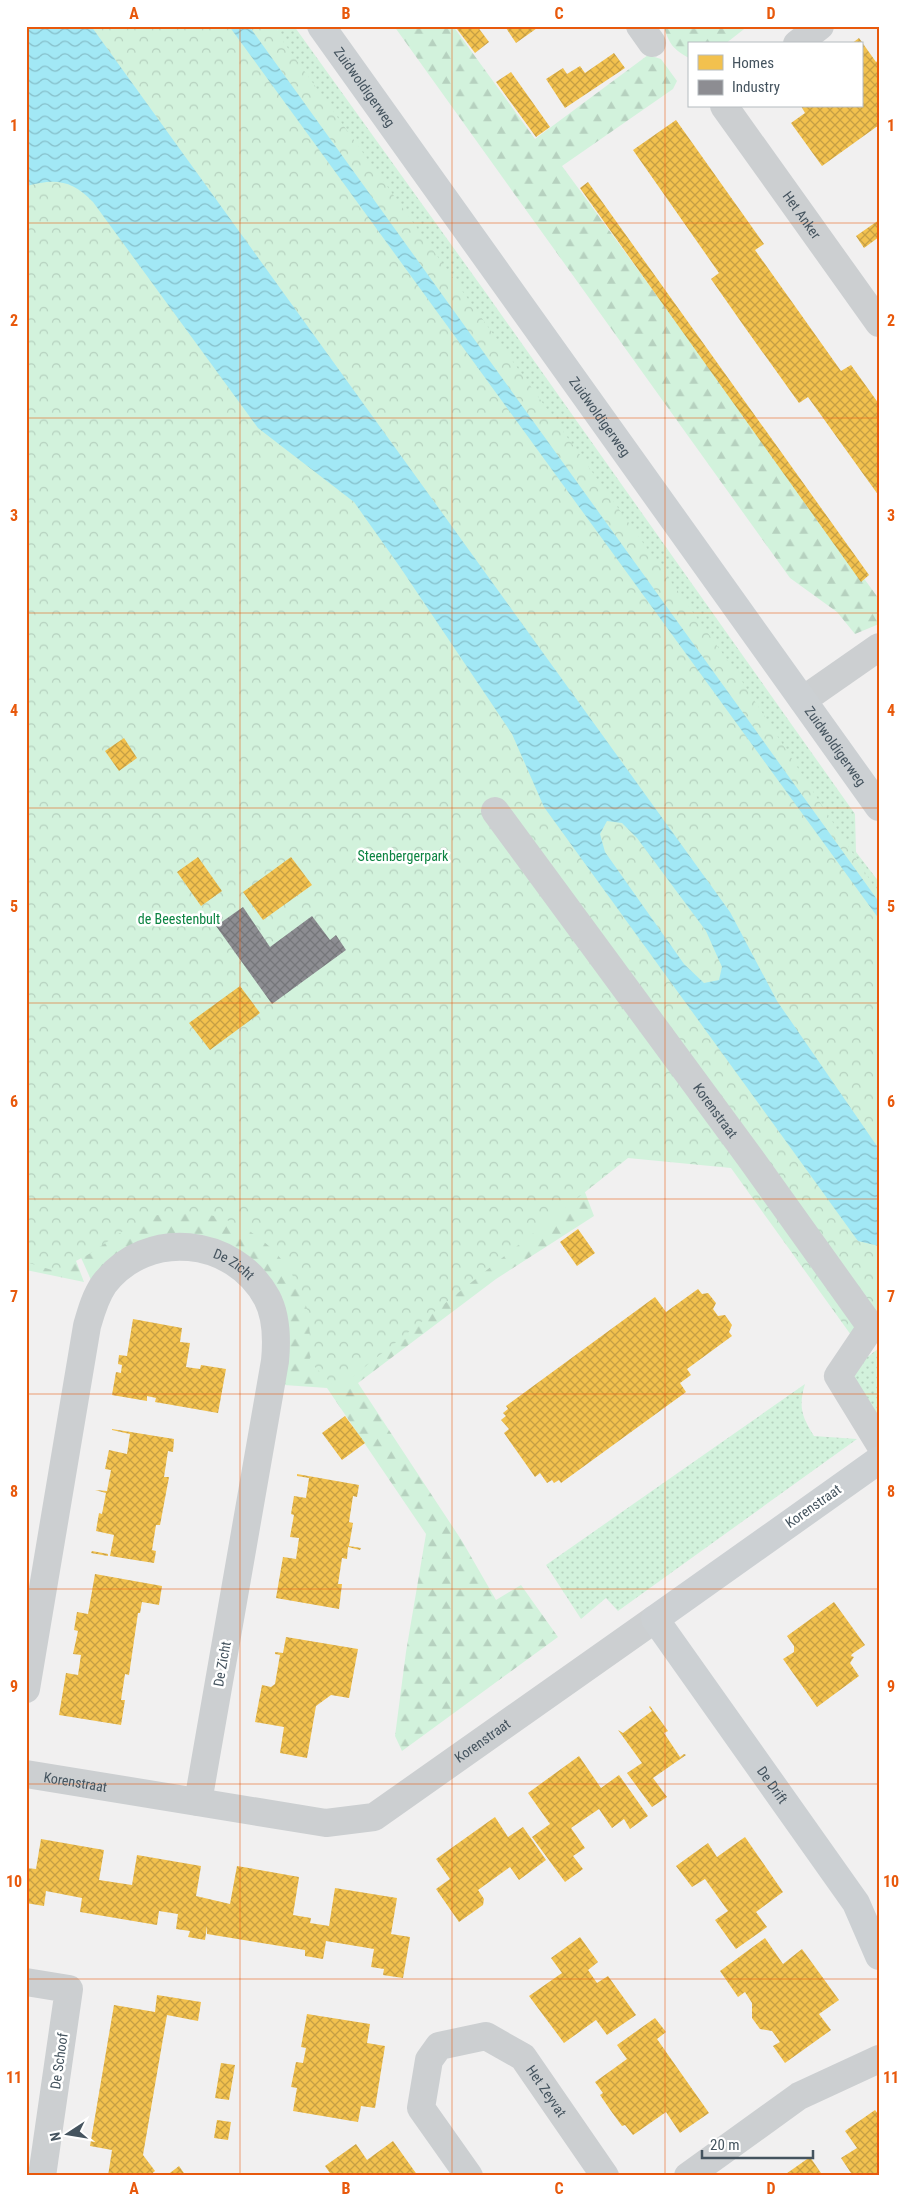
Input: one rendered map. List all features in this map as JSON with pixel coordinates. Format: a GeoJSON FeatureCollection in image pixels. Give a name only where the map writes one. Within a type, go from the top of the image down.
{"type":"FeatureCollection","features":[{"type":"Feature","properties":{"kind":"main road","name":"Zuidwoldigerweg"},"geometry":{"type":"LineString","coordinates":[[321,26],[879,807]]}},
{"type":"Feature","properties":{"kind":"main road","name":"Korenstraat"},"geometry":{"type":"LineString","coordinates":[[655,1619],[879,1460]]}},
{"type":"Feature","properties":{"kind":"main road","name":"De Drift"},"geometry":{"type":"LineString","coordinates":[[655,1619],[856,1903],[879,1956]]}},
{"type":"Feature","properties":{"kind":"street"},"geometry":{"type":"LineString","coordinates":[[800,42],[820,26]]}},
{"type":"Feature","properties":{"kind":"street","name":"Het Anker"},"geometry":{"type":"LineString","coordinates":[[725,108],[879,323]]}},
{"type":"Feature","properties":{"kind":"street"},"geometry":{"type":"LineString","coordinates":[[803,700],[879,647]]}},
{"type":"Feature","properties":{"kind":"street","name":"Korenstraat"},"geometry":{"type":"LineString","coordinates":[[495,811],[745,1151],[870,1327],[838,1376],[879,1443]]}},
{"type":"Feature","properties":{"kind":"street","name":"De Zicht"},"geometry":{"type":"LineString","coordinates":[[26,1689],[87,1326],[93,1304],[104,1285],[120,1268],[138,1255],[160,1248],[183,1245],[204,1248],[224,1255],[241,1266],[251,1276],[268,1299],[274,1319],[277,1340],[275,1361],[198,1802]]}},
{"type":"Feature","properties":{"kind":"street","name":"Korenstraat"},"geometry":{"type":"LineString","coordinates":[[26,1774],[326,1823],[374,1817],[655,1619]]}},
{"type":"Feature","properties":{"kind":"street","name":"De Schoof"},"geometry":{"type":"LineString","coordinates":[[26,1982],[69,1989],[42,2176]]}},
{"type":"Feature","properties":{"kind":"street","name":"Het Zeyvat"},"geometry":{"type":"LineString","coordinates":[[469,2176],[420,2108],[429,2060],[439,2046],[486,2036],[523,2057],[605,2176]]}},
{"type":"Feature","properties":{"kind":"street"},"geometry":{"type":"LineString","coordinates":[[688,2176],[799,2096],[879,2059]]}},
{"type":"Feature","properties":{"kind":"green space","name":"Steenbergerpark"},"geometry":{"type":"Polygon","coordinates":[[[26,26],[272,26],[738,675],[879,894],[879,1342],[851,1335],[731,1168],[628,1158],[337,1389],[310,1362],[307,1309],[298,1286],[286,1265],[270,1247],[251,1232],[230,1221],[207,1215],[183,1212],[158,1215],[140,1221],[89,1254],[55,1271],[26,1262],[26,26]]]}},
{"type":"Feature","properties":{"kind":"green space"},"geometry":{"type":"Polygon","coordinates":[[[189,26],[294,26],[486,293],[855,814],[856,852],[879,882],[879,980],[189,26]]]}},
{"type":"Feature","properties":{"kind":"green space"},"geometry":{"type":"Polygon","coordinates":[[[394,26],[453,26],[535,139],[648,55],[661,59],[677,81],[673,89],[562,166],[879,599],[879,624],[855,634],[837,612],[790,578],[394,26]]]}},
{"type":"Feature","properties":{"kind":"green space"},"geometry":{"type":"Polygon","coordinates":[[[664,26],[748,26],[728,42],[688,42],[688,57],[679,52],[667,37],[664,26]]]}},
{"type":"Feature","properties":{"kind":"green space"},"geometry":{"type":"Polygon","coordinates":[[[575,1166],[594,1216],[496,1279],[358,1383],[462,1541],[496,1600],[521,1585],[558,1637],[402,1751],[395,1736],[406,1652],[426,1534],[327,1388],[284,1385],[288,1340],[218,1241],[92,1282],[78,1251],[109,1214],[575,1166]]]}},
{"type":"Feature","properties":{"kind":"green space"},"geometry":{"type":"Polygon","coordinates":[[[26,1234],[73,1253],[84,1282],[26,1270],[26,1234]]]}},
{"type":"Feature","properties":{"kind":"green space"},"geometry":{"type":"Polygon","coordinates":[[[879,1348],[879,1417],[854,1390],[852,1369],[879,1348]]]}},
{"type":"Feature","properties":{"kind":"green space"},"geometry":{"type":"Polygon","coordinates":[[[805,1384],[802,1411],[814,1436],[857,1439],[618,1611],[606,1598],[581,1619],[546,1565],[805,1384]]]}},
{"type":"Feature","properties":{"kind":"water"},"geometry":{"type":"Polygon","coordinates":[[[26,26],[91,26],[730,912],[777,1001],[879,1149],[879,1246],[858,1241],[544,807],[512,734],[354,502],[258,428],[93,202],[78,189],[63,183],[46,182],[26,186],[26,26]],[[607,821],[600,834],[605,852],[684,964],[704,983],[719,980],[722,967],[706,931],[637,838],[622,823],[607,821]]]}},
{"type":"Feature","properties":{"kind":"water"},"geometry":{"type":"Polygon","coordinates":[[[229,26],[249,26],[879,902],[879,919],[229,26]]]}},
{"type":"Feature","properties":{"kind":"building: Homes"},"geometry":{"type":"Polygon","coordinates":[[[460,26],[477,26],[489,42],[475,53],[457,29],[460,26]]]}},
{"type":"Feature","properties":{"kind":"building: Homes"},"geometry":{"type":"Polygon","coordinates":[[[509,26],[540,26],[516,43],[506,28],[509,26]]]}},
{"type":"Feature","properties":{"kind":"building: Homes"},"geometry":{"type":"Polygon","coordinates":[[[859,38],[862,42],[854,42],[859,38]]]}},
{"type":"Feature","properties":{"kind":"building: Homes"},"geometry":{"type":"Polygon","coordinates":[[[862,42],[876,62],[879,60],[879,125],[822,166],[791,123],[805,113],[802,108],[862,108],[862,42]]]}},
{"type":"Feature","properties":{"kind":"building: Homes"},"geometry":{"type":"Polygon","coordinates":[[[614,53],[625,68],[565,108],[546,79],[563,68],[567,74],[580,66],[585,73],[614,53]]]}},
{"type":"Feature","properties":{"kind":"building: Homes"},"geometry":{"type":"Polygon","coordinates":[[[511,72],[550,127],[536,137],[496,82],[511,72]]]}},
{"type":"Feature","properties":{"kind":"building: Homes"},"geometry":{"type":"Polygon","coordinates":[[[676,120],[764,244],[755,250],[841,371],[851,365],[879,404],[879,496],[808,397],[799,403],[746,329],[711,279],[719,273],[633,150],[676,120]]]}},
{"type":"Feature","properties":{"kind":"building: Homes"},"geometry":{"type":"Polygon","coordinates":[[[588,182],[869,575],[861,582],[580,188],[588,182]]]}},
{"type":"Feature","properties":{"kind":"building: Homes"},"geometry":{"type":"Polygon","coordinates":[[[879,220],[879,237],[864,248],[856,236],[879,220]]]}},
{"type":"Feature","properties":{"kind":"building: Homes"},"geometry":{"type":"Polygon","coordinates":[[[124,738],[137,758],[119,771],[105,751],[124,738]]]}},
{"type":"Feature","properties":{"kind":"building: Homes"},"geometry":{"type":"Polygon","coordinates":[[[198,857],[222,891],[201,906],[177,872],[198,857]]]}},
{"type":"Feature","properties":{"kind":"building: Homes"},"geometry":{"type":"Polygon","coordinates":[[[291,857],[312,885],[263,920],[243,892],[291,857]]]}},
{"type":"Feature","properties":{"kind":"building: Homes"},"geometry":{"type":"Polygon","coordinates":[[[240,986],[260,1013],[210,1050],[189,1023],[240,986]]]}},
{"type":"Feature","properties":{"kind":"building: Homes"},"geometry":{"type":"Polygon","coordinates":[[[578,1229],[595,1253],[577,1266],[560,1242],[578,1229]]]}},
{"type":"Feature","properties":{"kind":"building: Homes"},"geometry":{"type":"Polygon","coordinates":[[[698,1289],[702,1294],[708,1293],[716,1303],[713,1309],[718,1316],[725,1315],[732,1325],[729,1332],[732,1336],[687,1369],[691,1375],[680,1383],[686,1392],[561,1483],[559,1480],[554,1483],[552,1480],[547,1483],[540,1473],[535,1477],[504,1433],[509,1429],[501,1420],[506,1416],[503,1413],[508,1409],[506,1406],[655,1297],[666,1312],[698,1289]]]}},
{"type":"Feature","properties":{"kind":"building: Homes"},"geometry":{"type":"Polygon","coordinates":[[[133,1319],[182,1328],[180,1342],[190,1343],[186,1367],[200,1369],[201,1365],[226,1369],[218,1413],[155,1402],[156,1398],[147,1396],[147,1401],[112,1395],[116,1372],[121,1373],[122,1365],[118,1364],[119,1355],[127,1356],[133,1319]]]}},
{"type":"Feature","properties":{"kind":"building: Homes"},"geometry":{"type":"Polygon","coordinates":[[[345,1416],[365,1443],[342,1460],[322,1433],[345,1416]]]}},
{"type":"Feature","properties":{"kind":"building: Homes"},"geometry":{"type":"Polygon","coordinates":[[[112,1429],[174,1439],[173,1452],[168,1451],[164,1477],[169,1477],[160,1525],[156,1525],[152,1550],[156,1551],[154,1563],[110,1556],[114,1535],[96,1531],[99,1513],[102,1514],[106,1493],[95,1490],[107,1491],[111,1470],[105,1469],[109,1450],[127,1454],[130,1434],[112,1429]]]}},
{"type":"Feature","properties":{"kind":"building: Homes"},"geometry":{"type":"Polygon","coordinates":[[[297,1474],[359,1485],[357,1497],[353,1496],[349,1522],[353,1523],[349,1546],[361,1548],[360,1550],[348,1547],[347,1559],[342,1558],[338,1584],[342,1584],[339,1609],[276,1598],[283,1557],[296,1559],[299,1538],[290,1537],[294,1515],[291,1514],[294,1496],[306,1498],[309,1478],[297,1476],[297,1474]]]}},
{"type":"Feature","properties":{"kind":"building: Homes"},"geometry":{"type":"Polygon","coordinates":[[[92,1551],[108,1554],[108,1556],[91,1553],[92,1551]]]}},
{"type":"Feature","properties":{"kind":"building: Homes"},"geometry":{"type":"Polygon","coordinates":[[[95,1574],[162,1586],[159,1605],[142,1602],[140,1613],[138,1613],[129,1675],[125,1674],[121,1700],[125,1700],[121,1725],[59,1715],[66,1673],[78,1675],[81,1655],[73,1654],[78,1631],[74,1630],[77,1612],[88,1614],[95,1574]]]}},
{"type":"Feature","properties":{"kind":"building: Homes"},"geometry":{"type":"Polygon","coordinates":[[[834,1602],[865,1645],[851,1656],[854,1657],[850,1663],[859,1676],[817,1707],[783,1659],[794,1652],[794,1646],[787,1636],[834,1602]]]}},
{"type":"Feature","properties":{"kind":"building: Homes"},"geometry":{"type":"Polygon","coordinates":[[[286,1637],[358,1649],[349,1698],[331,1695],[316,1706],[307,1758],[280,1753],[284,1727],[255,1722],[262,1685],[271,1687],[275,1684],[280,1655],[275,1654],[275,1652],[283,1653],[286,1637]]]}},
{"type":"Feature","properties":{"kind":"building: Homes"},"geometry":{"type":"Polygon","coordinates":[[[650,1706],[668,1731],[664,1733],[680,1757],[684,1754],[686,1755],[653,1778],[667,1797],[652,1807],[627,1773],[642,1763],[618,1730],[623,1733],[652,1711],[650,1706]]]}},
{"type":"Feature","properties":{"kind":"building: Homes"},"geometry":{"type":"Polygon","coordinates":[[[579,1756],[601,1788],[619,1775],[648,1816],[630,1829],[624,1819],[612,1828],[599,1809],[571,1828],[585,1848],[573,1856],[583,1869],[565,1882],[532,1837],[550,1824],[528,1793],[579,1756]]]}},
{"type":"Feature","properties":{"kind":"building: Homes"},"geometry":{"type":"Polygon","coordinates":[[[495,1817],[508,1837],[523,1827],[546,1860],[519,1880],[510,1867],[478,1890],[484,1899],[483,1905],[459,1922],[436,1889],[450,1879],[436,1859],[495,1817]]]}},
{"type":"Feature","properties":{"kind":"building: Homes"},"geometry":{"type":"Polygon","coordinates":[[[745,1837],[783,1892],[756,1912],[767,1927],[736,1949],[715,1920],[728,1911],[705,1879],[692,1887],[676,1866],[708,1843],[717,1857],[745,1837]]]}},
{"type":"Feature","properties":{"kind":"building: Homes"},"geometry":{"type":"Polygon","coordinates":[[[41,1839],[104,1850],[99,1880],[132,1885],[137,1855],[201,1866],[196,1896],[230,1904],[237,1866],[299,1877],[293,1915],[311,1918],[310,1923],[329,1926],[335,1888],[397,1898],[391,1934],[410,1937],[403,1978],[383,1975],[384,1969],[371,1967],[374,1949],[326,1941],[323,1959],[305,1956],[305,1950],[207,1934],[207,1926],[205,1940],[188,1937],[190,1931],[176,1929],[178,1914],[159,1911],[157,1925],[80,1912],[82,1898],[46,1891],[44,1906],[26,1903],[26,1868],[36,1869],[41,1839]]]}},
{"type":"Feature","properties":{"kind":"building: Homes"},"geometry":{"type":"Polygon","coordinates":[[[580,1937],[598,1962],[588,1970],[597,1983],[608,1976],[636,2015],[607,2035],[596,2020],[564,2043],[529,1996],[562,1973],[551,1958],[580,1937]]]}},
{"type":"Feature","properties":{"kind":"building: Homes"},"geometry":{"type":"Polygon","coordinates":[[[765,1938],[783,1964],[802,1949],[839,2000],[819,2014],[831,2030],[785,2063],[773,2046],[780,2042],[772,2031],[760,2029],[752,2018],[752,2003],[745,1992],[738,1997],[720,1971],[765,1938]]]}},
{"type":"Feature","properties":{"kind":"building: Homes"},"geometry":{"type":"Polygon","coordinates":[[[157,1995],[201,2002],[198,2021],[167,2015],[143,2155],[155,2171],[149,2176],[108,2176],[112,2150],[90,2146],[114,2005],[155,2012],[157,1995]]]}},
{"type":"Feature","properties":{"kind":"building: Homes"},"geometry":{"type":"Polygon","coordinates":[[[307,2014],[370,2024],[367,2043],[385,2046],[375,2108],[361,2106],[358,2122],[293,2111],[297,2088],[291,2087],[296,2062],[303,2063],[306,2048],[301,2047],[307,2014]]]}},
{"type":"Feature","properties":{"kind":"building: Homes"},"geometry":{"type":"Polygon","coordinates":[[[655,2018],[666,2032],[657,2039],[709,2113],[680,2133],[666,2112],[633,2135],[625,2125],[622,2126],[611,2111],[600,2095],[603,2093],[595,2082],[627,2059],[617,2045],[655,2018]]]}},
{"type":"Feature","properties":{"kind":"building: Homes"},"geometry":{"type":"Polygon","coordinates":[[[221,2063],[235,2065],[229,2100],[215,2098],[221,2063]]]}},
{"type":"Feature","properties":{"kind":"building: Homes"},"geometry":{"type":"Polygon","coordinates":[[[875,2110],[879,2115],[879,2176],[853,2176],[841,2158],[857,2148],[845,2131],[875,2110]]]}},
{"type":"Feature","properties":{"kind":"building: Homes"},"geometry":{"type":"Polygon","coordinates":[[[217,2120],[231,2122],[228,2140],[214,2138],[217,2120]]]}},
{"type":"Feature","properties":{"kind":"building: Homes"},"geometry":{"type":"Polygon","coordinates":[[[393,2141],[418,2176],[332,2176],[325,2166],[356,2144],[367,2160],[393,2141]]]}},
{"type":"Feature","properties":{"kind":"building: Homes"},"geometry":{"type":"Polygon","coordinates":[[[810,2157],[823,2176],[783,2176],[810,2157]]]}},
{"type":"Feature","properties":{"kind":"building: Homes"},"geometry":{"type":"Polygon","coordinates":[[[179,2166],[186,2176],[166,2176],[179,2166]]]}},
{"type":"Feature","properties":{"kind":"building: Industry"},"geometry":{"type":"Polygon","coordinates":[[[243,907],[270,947],[312,916],[330,940],[336,935],[346,950],[272,1004],[216,926],[243,907]]]}},
{"type":"Feature","properties":{"kind":"park label","name":"de Beestenbult"},"geometry":{"type":"Point","coordinates":[179,919]}}]}
